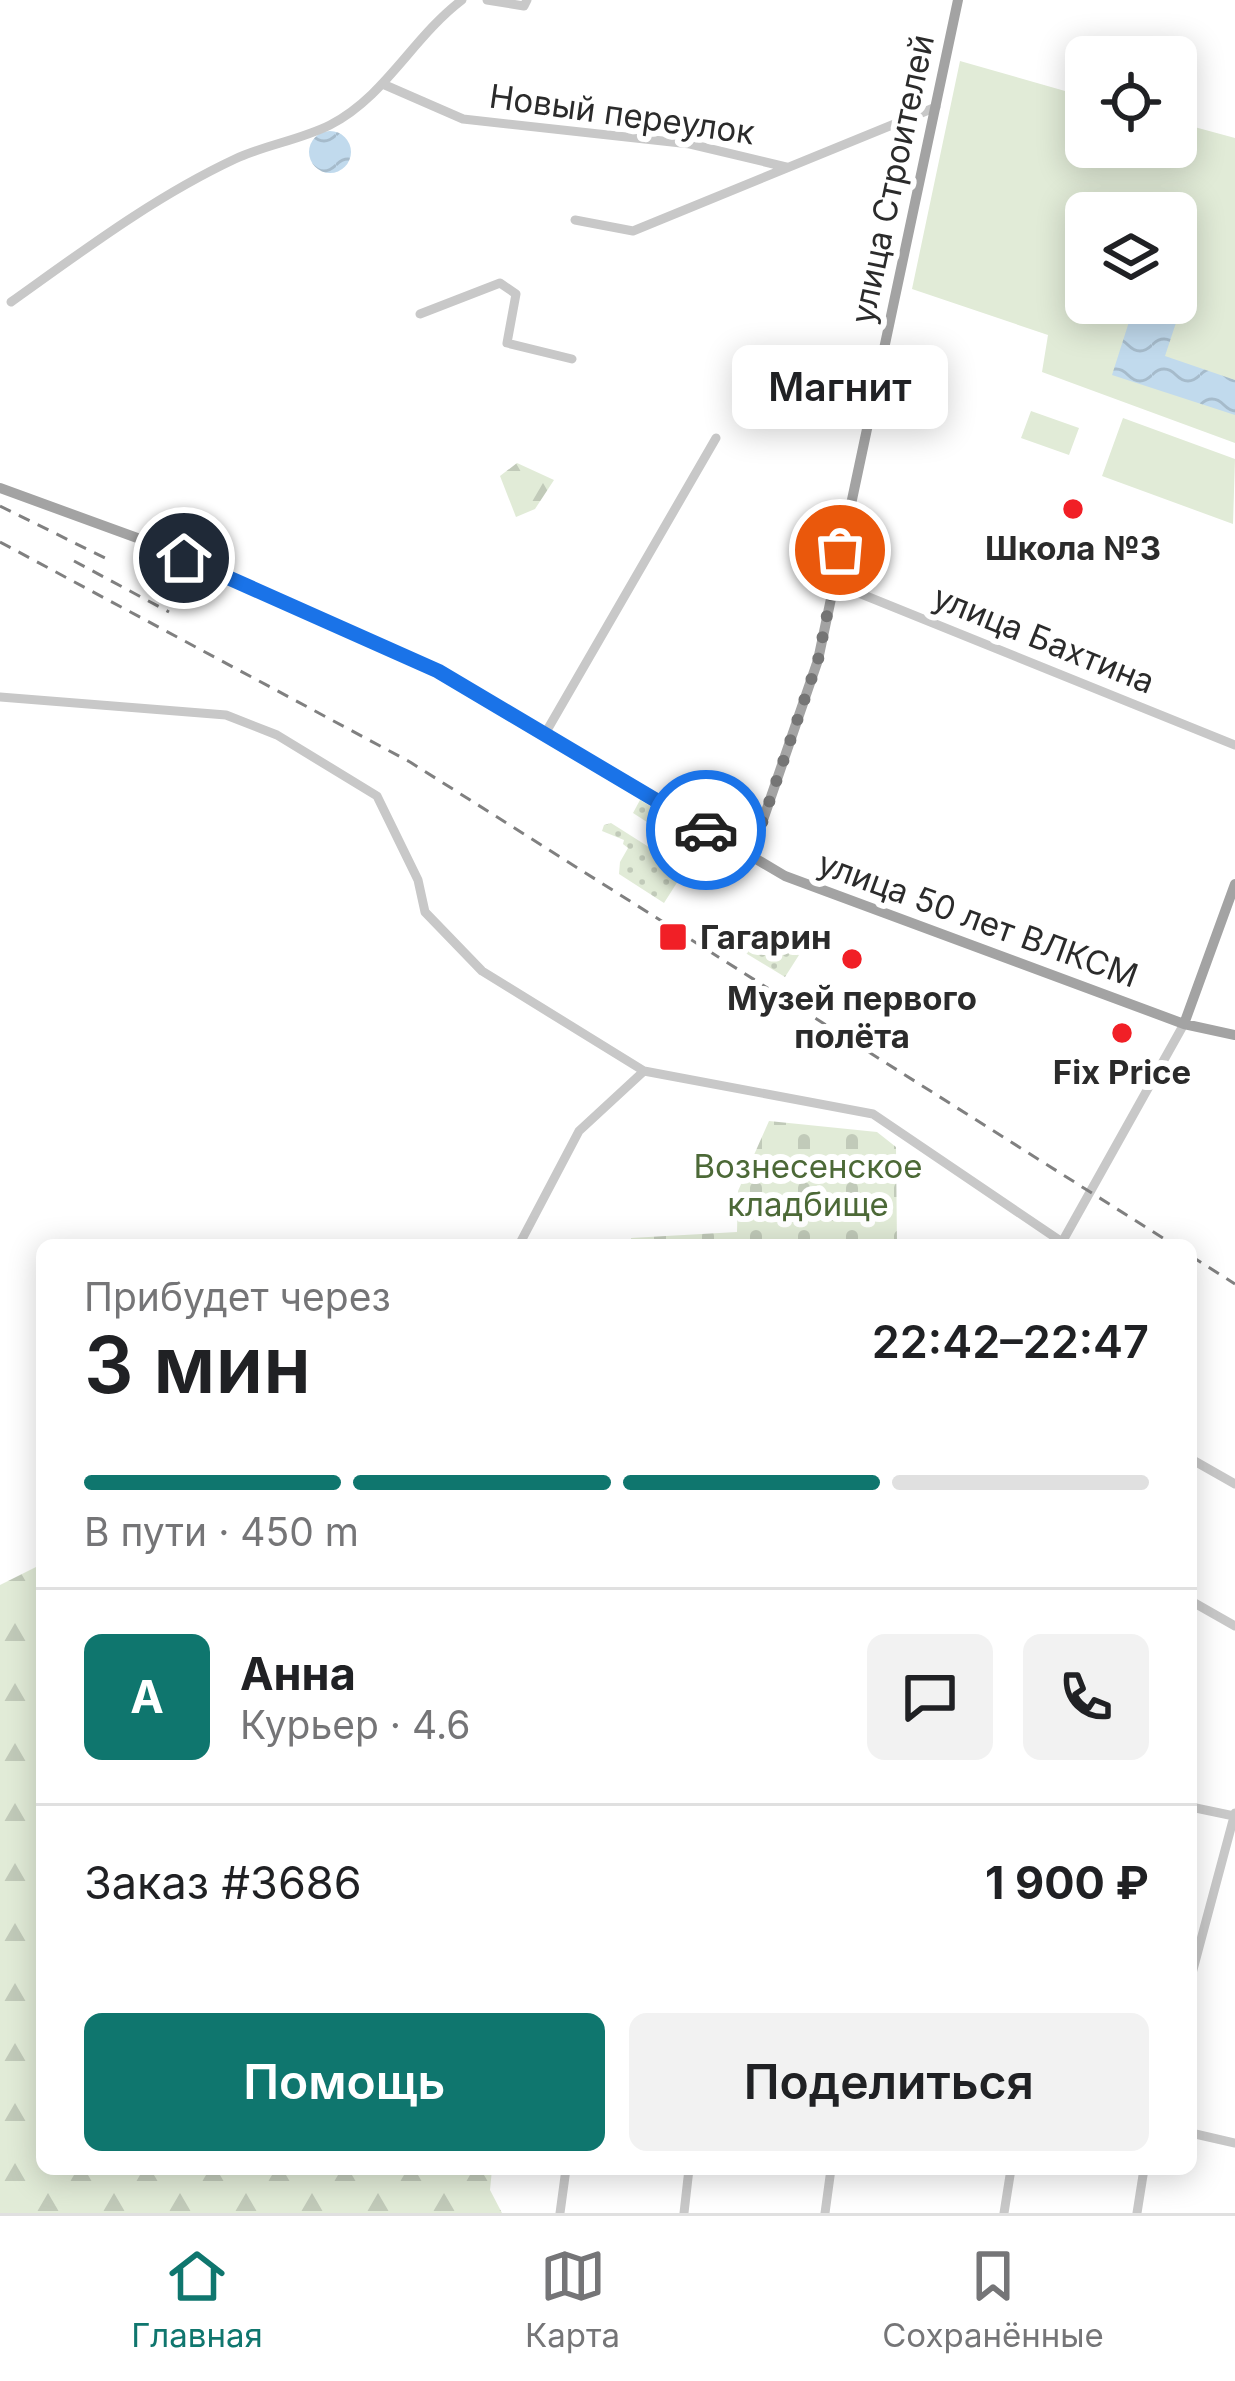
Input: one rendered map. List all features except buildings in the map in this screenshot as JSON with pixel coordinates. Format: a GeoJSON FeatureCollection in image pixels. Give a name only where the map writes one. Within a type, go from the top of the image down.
{"type":"FeatureCollection","features":[{"type":"Feature","properties":{"kind":"main road","name":"улица Строителей"},"geometry":{"type":"LineString","coordinates":[[751,855],[818,660],[958,0]]}},
{"type":"Feature","properties":{"kind":"main road","name":"улица 50 лет ВЛКСМ"},"geometry":{"type":"LineString","coordinates":[[0,488],[151,543],[418,662],[546,732],[785,876],[1184,1024],[1235,1035]]}},
{"type":"Feature","properties":{"kind":"main road"},"geometry":{"type":"LineString","coordinates":[[1184,1024],[1235,884]]}},
{"type":"Feature","properties":{"kind":"street"},"geometry":{"type":"LineString","coordinates":[[11,302],[153,201],[238,157],[331,125],[385,85],[431,24],[462,0]]}},
{"type":"Feature","properties":{"kind":"street"},"geometry":{"type":"LineString","coordinates":[[487,0],[524,6],[527,0]]}},
{"type":"Feature","properties":{"kind":"street","name":"Новый переулок"},"geometry":{"type":"LineString","coordinates":[[385,85],[463,119],[690,144],[786,167]]}},
{"type":"Feature","properties":{"kind":"street"},"geometry":{"type":"LineString","coordinates":[[574,220],[633,231],[936,107]]}},
{"type":"Feature","properties":{"kind":"street"},"geometry":{"type":"LineString","coordinates":[[420,314],[500,283],[516,294],[507,343],[572,359]]}},
{"type":"Feature","properties":{"kind":"street"},"geometry":{"type":"LineString","coordinates":[[546,732],[716,438]]}},
{"type":"Feature","properties":{"kind":"street","name":"улица Бахтина"},"geometry":{"type":"LineString","coordinates":[[834,583],[1235,745]]}},
{"type":"Feature","properties":{"kind":"street"},"geometry":{"type":"LineString","coordinates":[[0,697],[226,715],[292,743],[377,796],[418,880],[425,912],[482,971],[644,1071],[873,1114],[1054,1239]]}},
{"type":"Feature","properties":{"kind":"street"},"geometry":{"type":"LineString","coordinates":[[1064,1239],[1184,1024]]}},
{"type":"Feature","properties":{"kind":"street"},"geometry":{"type":"LineString","coordinates":[[522,1239],[579,1131],[644,1071]]}},
{"type":"Feature","properties":{"kind":"street"},"geometry":{"type":"LineString","coordinates":[[1197,1462],[1235,1484]]}},
{"type":"Feature","properties":{"kind":"street"},"geometry":{"type":"LineString","coordinates":[[1197,1604],[1235,1626]]}},
{"type":"Feature","properties":{"kind":"street"},"geometry":{"type":"LineString","coordinates":[[1197,1808],[1234,1815],[1197,1954]]}},
{"type":"Feature","properties":{"kind":"street"},"geometry":{"type":"LineString","coordinates":[[1197,2134],[1235,2143]]}},
{"type":"Feature","properties":{"kind":"street"},"geometry":{"type":"LineString","coordinates":[[560,2213],[565,2175]]}},
{"type":"Feature","properties":{"kind":"street"},"geometry":{"type":"LineString","coordinates":[[684,2213],[688,2175]]}},
{"type":"Feature","properties":{"kind":"street"},"geometry":{"type":"LineString","coordinates":[[829,2211],[831,2175]]}},
{"type":"Feature","properties":{"kind":"street"},"geometry":{"type":"LineString","coordinates":[[1004,2213],[1010,2175]]}},
{"type":"Feature","properties":{"kind":"street"},"geometry":{"type":"LineString","coordinates":[[1137,2213],[1143,2175]]}},
{"type":"Feature","properties":{"kind":"green space"},"geometry":{"type":"Polygon","coordinates":[[[960,61],[1065,91],[1065,168],[1197,168],[1197,128],[1235,138],[1235,443],[1042,372],[1048,335],[912,289],[960,61]]]}},
{"type":"Feature","properties":{"kind":"green space"},"geometry":{"type":"Polygon","coordinates":[[[1031,411],[1079,428],[1069,455],[1021,438],[1031,411]]]}},
{"type":"Feature","properties":{"kind":"green space"},"geometry":{"type":"Polygon","coordinates":[[[1123,418],[1235,459],[1233,524],[1102,476],[1123,418]]]}},
{"type":"Feature","properties":{"kind":"green space"},"geometry":{"type":"Polygon","coordinates":[[[517,463],[554,480],[535,509],[516,517],[500,476],[517,463]]]}},
{"type":"Feature","properties":{"kind":"green space"},"geometry":{"type":"Polygon","coordinates":[[[640,800],[731,860],[724,872],[633,813],[640,800]]]}},
{"type":"Feature","properties":{"kind":"green space"},"geometry":{"type":"Polygon","coordinates":[[[611,823],[685,870],[664,903],[619,874],[628,848],[624,840],[602,831],[611,823]]]}},
{"type":"Feature","properties":{"kind":"green space"},"geometry":{"type":"Polygon","coordinates":[[[765,934],[799,955],[785,977],[724,940],[765,934]]]}},
{"type":"Feature","properties":{"kind":"green space","name":"Вознесенское кладбище"},"geometry":{"type":"Polygon","coordinates":[[[769,1121],[877,1132],[896,1147],[897,1239],[631,1239],[737,1232],[738,1191],[769,1121]]]}},
{"type":"Feature","properties":{"kind":"green space"},"geometry":{"type":"Polygon","coordinates":[[[36,1567],[36,2175],[491,2175],[490,2190],[502,2213],[0,2213],[0,1585],[36,1567]]]}},
{"type":"Feature","properties":{"kind":"water"},"geometry":{"type":"Polygon","coordinates":[[[330,131],[345,137],[351,152],[345,167],[330,173],[315,167],[309,152],[315,137],[330,131]]]}},
{"type":"Feature","properties":{"kind":"water"},"geometry":{"type":"Polygon","coordinates":[[[1128,324],[1176,324],[1165,356],[1235,380],[1235,415],[1112,375],[1128,324]]]}},
{"type":"Feature","properties":{"kind":"railway"},"geometry":{"type":"LineString","coordinates":[[0,506],[107,559]]}},
{"type":"Feature","properties":{"kind":"railway"},"geometry":{"type":"LineString","coordinates":[[0,542],[410,762],[1165,1239]]}},
{"type":"Feature","properties":{"kind":"railway"},"geometry":{"type":"LineString","coordinates":[[74,561],[169,612]]}},
{"type":"Feature","properties":{"kind":"railway"},"geometry":{"type":"LineString","coordinates":[[1197,1260],[1235,1284]]}},
{"type":"Feature","properties":{"kind":"way so far"},"geometry":{"type":"LineString","coordinates":[[706,830],[751,855],[818,660],[840,550]]}},
{"type":"Feature","properties":{"kind":"place","name":"Школа №3"},"geometry":{"type":"Point","coordinates":[1073,509]}},
{"type":"Feature","properties":{"kind":"place","name":"Магнит"},"geometry":{"type":"Point","coordinates":[840,550]}},
{"type":"Feature","properties":{"kind":"place","name":"Гагарин"},"geometry":{"type":"Point","coordinates":[673,937]}},
{"type":"Feature","properties":{"kind":"place","name":"Музей первого полёта"},"geometry":{"type":"Point","coordinates":[852,959]}},
{"type":"Feature","properties":{"kind":"place","name":"Fix Price"},"geometry":{"type":"Point","coordinates":[1122,1033]}},
{"type":"Feature","properties":{"kind":"route"},"geometry":{"type":"LineString","coordinates":[[184,558],[438,671],[706,830]]}}]}
